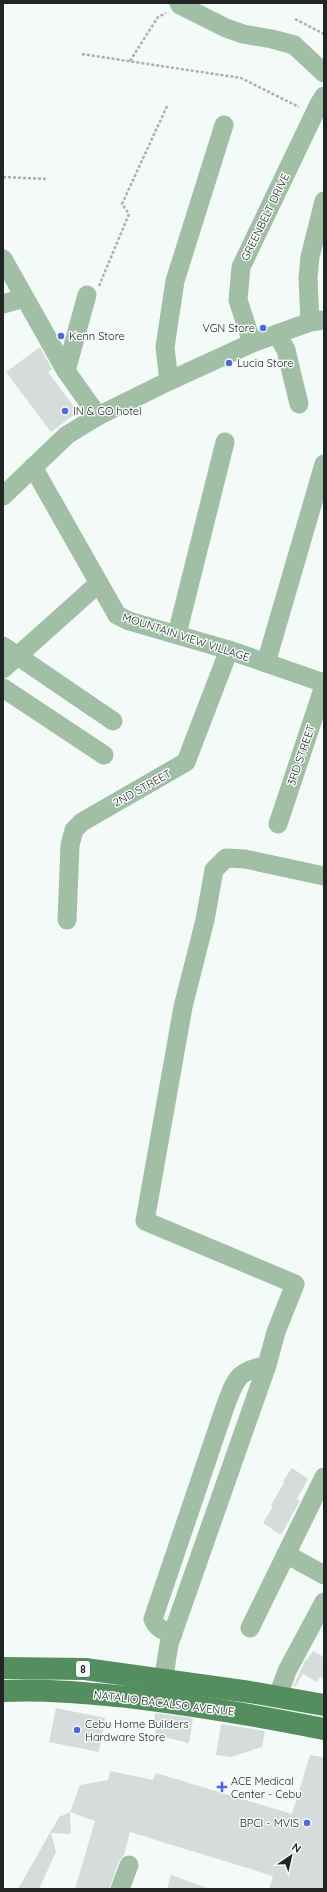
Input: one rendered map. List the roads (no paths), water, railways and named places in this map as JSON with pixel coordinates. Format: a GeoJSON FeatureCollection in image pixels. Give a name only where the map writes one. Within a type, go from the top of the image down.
{"type":"FeatureCollection","features":[{"type":"Feature","properties":{"kind":"main road","name":"NATALIO BACALSO AVENUE"},"geometry":{"type":"LineString","coordinates":[[3,1668],[85,1669],[278,1696],[324,1705]]}},
{"type":"Feature","properties":{"kind":"main road","name":"NATALIO BACALSO AVENUE"},"geometry":{"type":"LineString","coordinates":[[3,1691],[76,1692],[160,1701],[229,1710],[324,1729]]}},
{"type":"Feature","properties":{"kind":"street"},"geometry":{"type":"LineString","coordinates":[[179,4],[226,28],[243,34],[272,39],[294,45],[324,73]]}},
{"type":"Feature","properties":{"kind":"street","name":"GREENBELT DRIVE"},"geometry":{"type":"LineString","coordinates":[[252,344],[238,300],[241,267],[314,113],[324,96]]}},
{"type":"Feature","properties":{"kind":"street"},"geometry":{"type":"LineString","coordinates":[[169,381],[165,347],[175,281],[224,125]]}},
{"type":"Feature","properties":{"kind":"street"},"geometry":{"type":"LineString","coordinates":[[3,496],[68,435],[98,416],[169,381],[252,344],[317,321],[308,278],[310,257],[324,201]]}},
{"type":"Feature","properties":{"kind":"street"},"geometry":{"type":"LineString","coordinates":[[3,259],[66,371],[98,416]]}},
{"type":"Feature","properties":{"kind":"street"},"geometry":{"type":"LineString","coordinates":[[66,371],[87,295]]}},
{"type":"Feature","properties":{"kind":"street"},"geometry":{"type":"LineString","coordinates":[[3,304],[24,298]]}},
{"type":"Feature","properties":{"kind":"street"},"geometry":{"type":"LineString","coordinates":[[277,334],[286,350],[299,404]]}},
{"type":"Feature","properties":{"kind":"street"},"geometry":{"type":"LineString","coordinates":[[178,634],[225,442]]}},
{"type":"Feature","properties":{"kind":"street"},"geometry":{"type":"LineString","coordinates":[[266,663],[324,464]]}},
{"type":"Feature","properties":{"kind":"street","name":"MOUNTAIN VIEW VILLAGE"},"geometry":{"type":"LineString","coordinates":[[34,467],[118,615],[129,621],[229,650],[324,683]]}},
{"type":"Feature","properties":{"kind":"street"},"geometry":{"type":"LineString","coordinates":[[3,669],[100,583]]}},
{"type":"Feature","properties":{"kind":"street"},"geometry":{"type":"LineString","coordinates":[[3,646],[113,720]]}},
{"type":"Feature","properties":{"kind":"street","name":"2ND STREET"},"geometry":{"type":"LineString","coordinates":[[67,920],[70,845],[74,830],[82,822],[186,762],[229,650]]}},
{"type":"Feature","properties":{"kind":"street","name":"3RD STREET"},"geometry":{"type":"LineString","coordinates":[[278,824],[324,686]]}},
{"type":"Feature","properties":{"kind":"street"},"geometry":{"type":"LineString","coordinates":[[3,688],[104,755]]}},
{"type":"Feature","properties":{"kind":"street"},"geometry":{"type":"LineString","coordinates":[[160,1701],[169,1644],[267,1365],[276,1332],[295,1284],[145,1221],[183,1007],[205,920],[214,870],[226,858],[245,859],[324,876]]}},
{"type":"Feature","properties":{"kind":"street"},"geometry":{"type":"LineString","coordinates":[[173,1634],[156,1626],[153,1619],[225,1407],[238,1377],[245,1371],[267,1365]]}},
{"type":"Feature","properties":{"kind":"street"},"geometry":{"type":"LineString","coordinates":[[250,1628],[324,1477]]}},
{"type":"Feature","properties":{"kind":"street"},"geometry":{"type":"LineString","coordinates":[[286,1554],[324,1574]]}},
{"type":"Feature","properties":{"kind":"street"},"geometry":{"type":"LineString","coordinates":[[278,1696],[287,1671],[324,1602]]}},
{"type":"Feature","properties":{"kind":"street"},"geometry":{"type":"LineString","coordinates":[[120,1889],[129,1865]]}},
{"type":"Feature","properties":{"kind":"place","name":"VGN Store"},"geometry":{"type":"Point","coordinates":[263,328]}},
{"type":"Feature","properties":{"kind":"place","name":"Kenn Store"},"geometry":{"type":"Point","coordinates":[61,336]}},
{"type":"Feature","properties":{"kind":"place","name":"Lucia Store"},"geometry":{"type":"Point","coordinates":[229,363]}},
{"type":"Feature","properties":{"kind":"place","name":"IN & GO hotel"},"geometry":{"type":"Point","coordinates":[65,411]}},
{"type":"Feature","properties":{"kind":"place","name":"Cebu Home Builders Hardware Store"},"geometry":{"type":"Point","coordinates":[77,1730]}},
{"type":"Feature","properties":{"kind":"place","name":"ACE Medical Center - Cebu"},"geometry":{"type":"Point","coordinates":[222,1787]}},
{"type":"Feature","properties":{"kind":"place","name":"BPCI - MVIS"},"geometry":{"type":"Point","coordinates":[307,1823]}}]}
